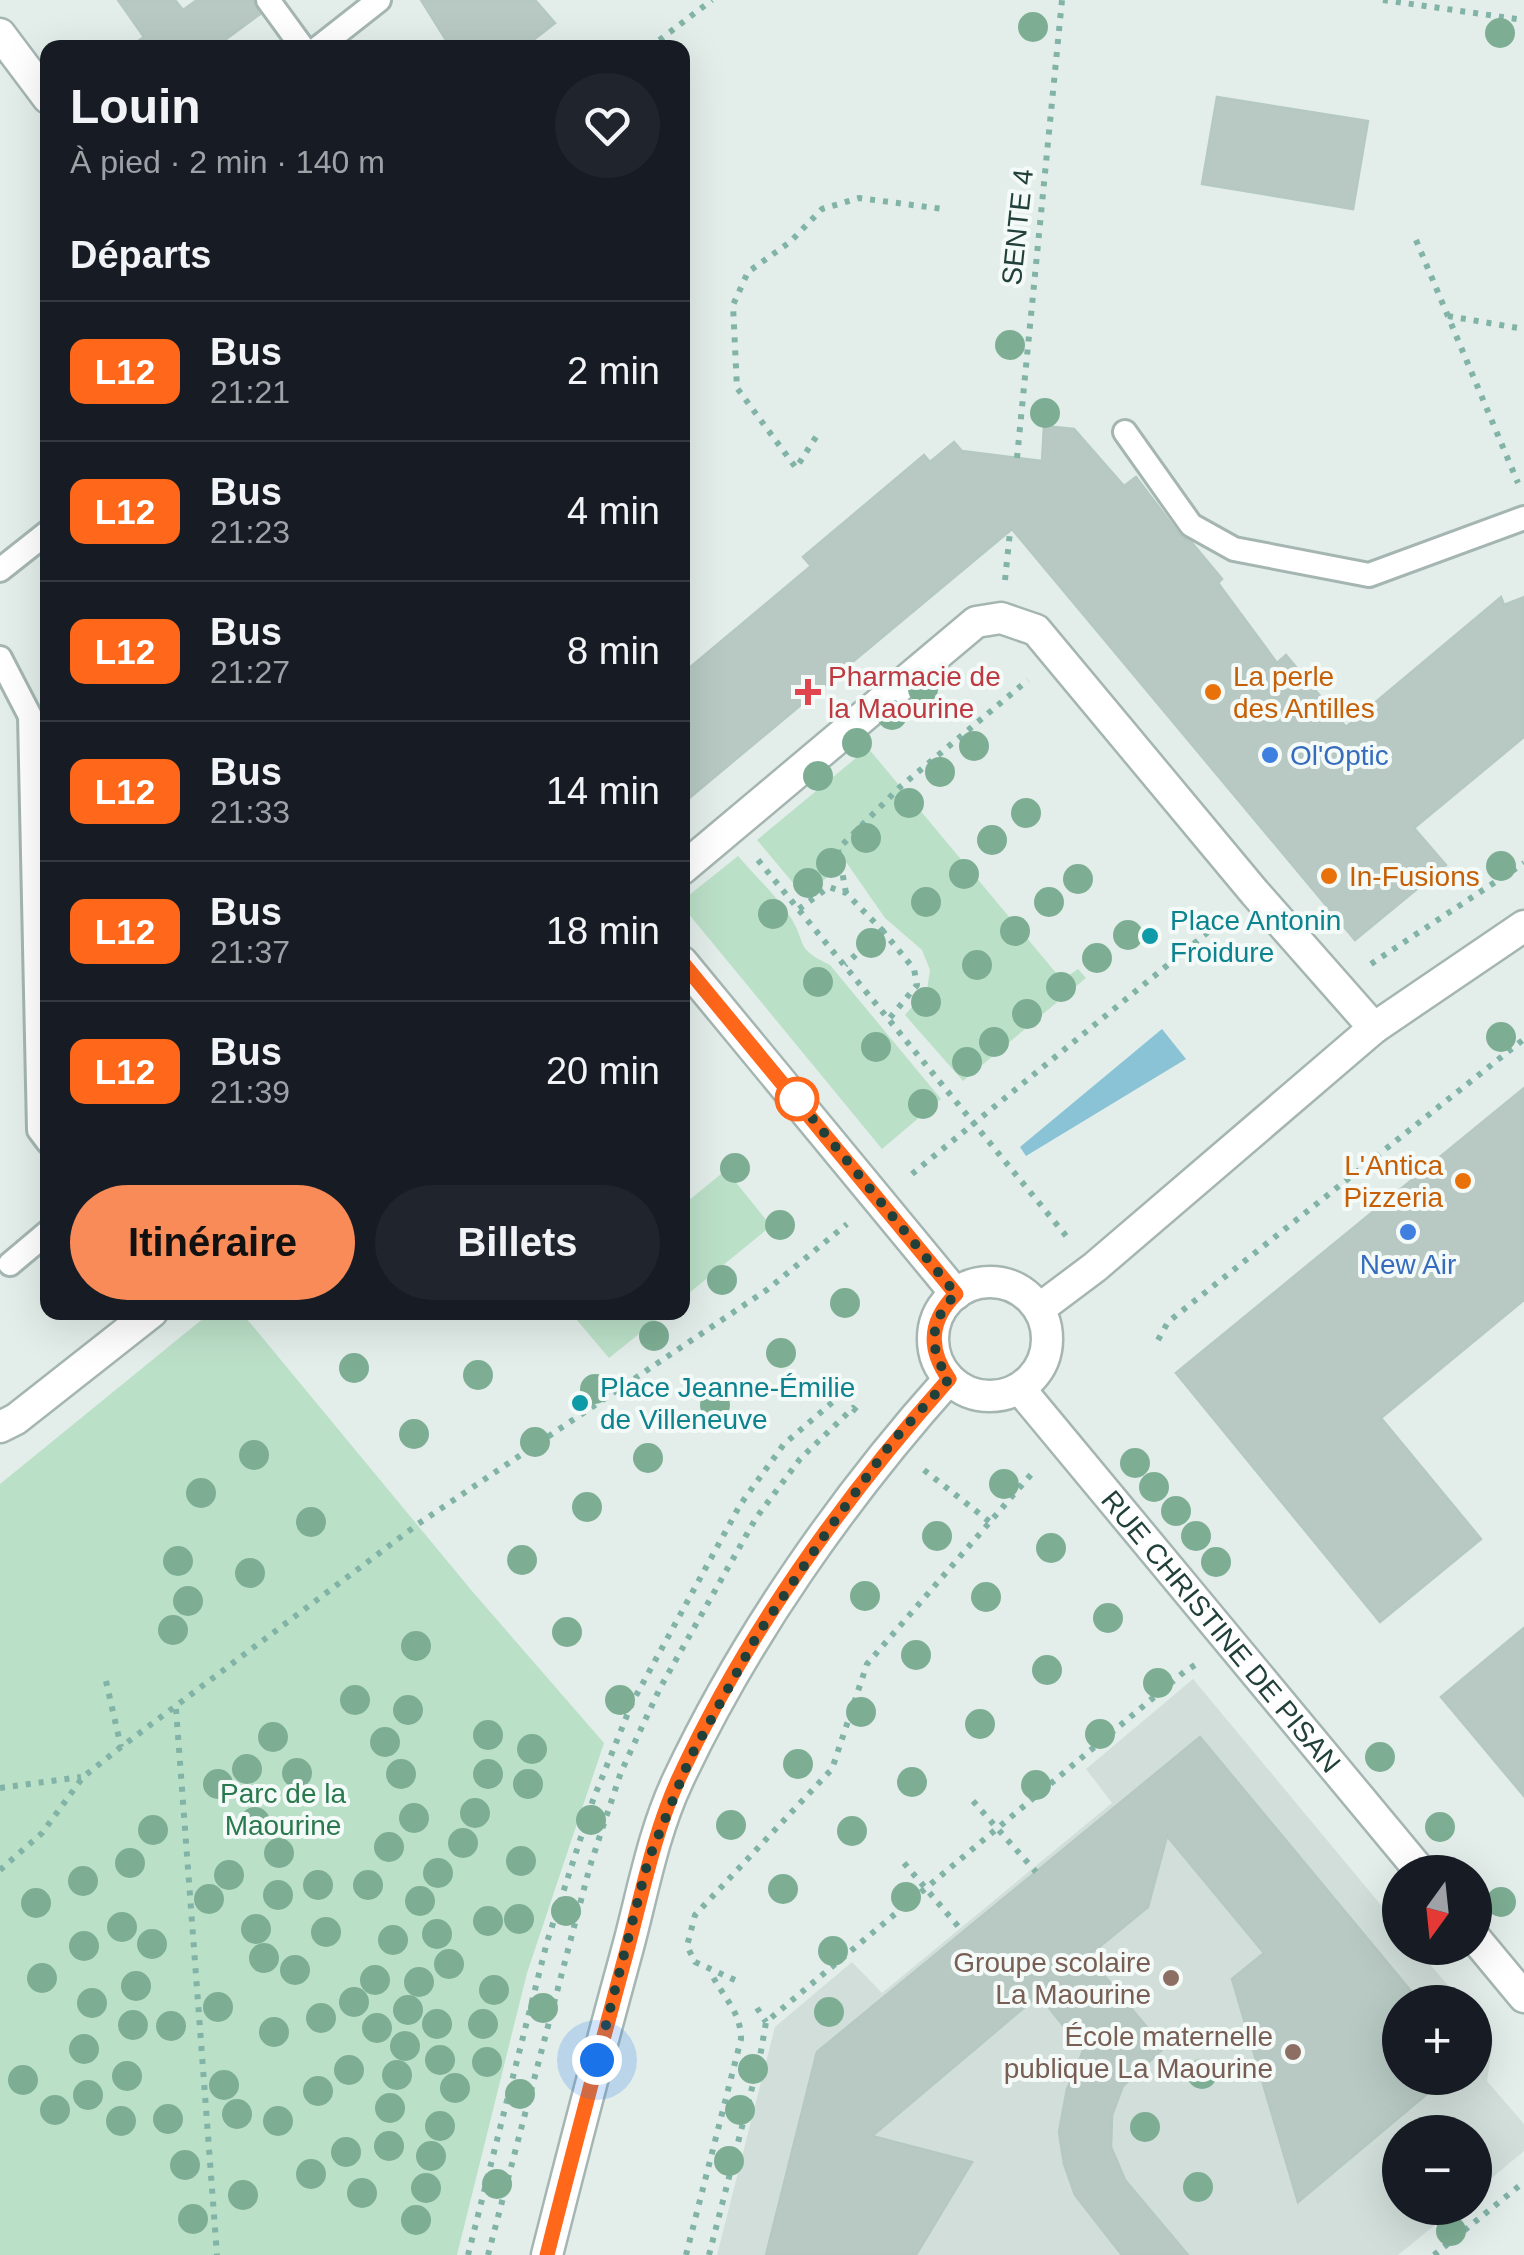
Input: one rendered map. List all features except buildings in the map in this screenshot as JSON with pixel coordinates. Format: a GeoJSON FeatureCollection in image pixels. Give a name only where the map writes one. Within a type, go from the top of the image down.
{"type":"FeatureCollection","features":[{"type":"Feature","properties":{"kind":"street"},"geometry":{"type":"LineString","coordinates":[[0,34],[40,87]]}},
{"type":"Feature","properties":{"kind":"street"},"geometry":{"type":"LineString","coordinates":[[690,862],[976,622],[1001,618],[1036,630],[1255,893],[1374,1028]]}},
{"type":"Feature","properties":{"kind":"street"},"geometry":{"type":"LineString","coordinates":[[1040,1309],[1095,1267],[1374,1028],[1524,926]]}},
{"type":"Feature","properties":{"kind":"street"},"geometry":{"type":"LineString","coordinates":[[690,972],[956,1294]]}},
{"type":"Feature","properties":{"kind":"street"},"geometry":{"type":"LineString","coordinates":[[992,1282],[1010,1286],[1040,1309],[1048,1340],[1045,1359],[1020,1389],[1002,1396],[964,1390],[949,1379],[938,1363],[933,1344],[935,1325],[943,1308],[973,1284],[992,1282]]}},
{"type":"Feature","properties":{"kind":"street"},"geometry":{"type":"LineString","coordinates":[[0,1428],[142,1320]]}},
{"type":"Feature","properties":{"kind":"street"},"geometry":{"type":"LineString","coordinates":[[547,2255],[648,1861],[677,1782],[758,1634],[892,1442],[949,1379]]}},
{"type":"Feature","properties":{"kind":"street","name":"RUE CHRISTINE DE PISAN"},"geometry":{"type":"LineString","coordinates":[[1020,1389],[1407,1855]]}},
{"type":"Feature","properties":{"kind":"street"},"geometry":{"type":"LineString","coordinates":[[1492,1958],[1524,1997]]}},
{"type":"Feature","properties":{"kind":"lane"},"geometry":{"type":"LineString","coordinates":[[268,0],[297,40]]}},
{"type":"Feature","properties":{"kind":"lane"},"geometry":{"type":"LineString","coordinates":[[328,40],[379,0]]}},
{"type":"Feature","properties":{"kind":"lane"},"geometry":{"type":"LineString","coordinates":[[1124,432],[1192,526],[1234,549],[1369,575],[1524,518]]}},
{"type":"Feature","properties":{"kind":"lane"},"geometry":{"type":"LineString","coordinates":[[0,570],[40,538]]}},
{"type":"Feature","properties":{"kind":"lane"},"geometry":{"type":"LineString","coordinates":[[0,658],[30,716],[40,1131]]}},
{"type":"Feature","properties":{"kind":"lane"},"geometry":{"type":"LineString","coordinates":[[10,1264],[40,1239]]}},
{"type":"Feature","properties":{"kind":"path"},"geometry":{"type":"LineString","coordinates":[[660,40],[712,0]]}},
{"type":"Feature","properties":{"kind":"path","name":"SENTE 4"},"geometry":{"type":"LineString","coordinates":[[1016,458],[1062,0]]}},
{"type":"Feature","properties":{"kind":"path"},"geometry":{"type":"LineString","coordinates":[[1383,0],[1524,20]]}},
{"type":"Feature","properties":{"kind":"path"},"geometry":{"type":"LineString","coordinates":[[816,437],[796,468],[737,388],[733,306],[748,272],[790,242],[822,209],[860,198],[943,209]]}},
{"type":"Feature","properties":{"kind":"path"},"geometry":{"type":"LineString","coordinates":[[1416,240],[1524,497]]}},
{"type":"Feature","properties":{"kind":"path"},"geometry":{"type":"LineString","coordinates":[[1448,316],[1524,329]]}},
{"type":"Feature","properties":{"kind":"path"},"geometry":{"type":"LineString","coordinates":[[846,892],[838,849],[900,787],[1056,656]]}},
{"type":"Feature","properties":{"kind":"path"},"geometry":{"type":"LineString","coordinates":[[732,828],[1069,1240]]}},
{"type":"Feature","properties":{"kind":"path"},"geometry":{"type":"LineString","coordinates":[[1336,988],[1524,863]]}},
{"type":"Feature","properties":{"kind":"path"},"geometry":{"type":"LineString","coordinates":[[799,909],[829,887],[846,892],[914,969],[918,985],[889,1019]]}},
{"type":"Feature","properties":{"kind":"path"},"geometry":{"type":"LineString","coordinates":[[0,1870],[42,1833],[83,1777],[121,1747],[418,1524],[768,1289],[1255,893]]}},
{"type":"Feature","properties":{"kind":"path"},"geometry":{"type":"LineString","coordinates":[[845,966],[882,930]]}},
{"type":"Feature","properties":{"kind":"path"},"geometry":{"type":"LineString","coordinates":[[1158,1340],[1168,1322],[1524,1039]]}},
{"type":"Feature","properties":{"kind":"path"},"geometry":{"type":"LineString","coordinates":[[468,2255],[547,1942],[592,1800],[632,1703],[740,1505],[784,1444],[842,1393]]}},
{"type":"Feature","properties":{"kind":"path"},"geometry":{"type":"LineString","coordinates":[[852,1408],[864,1418]]}},
{"type":"Feature","properties":{"kind":"path"},"geometry":{"type":"LineString","coordinates":[[734,1980],[710,1972],[696,1962],[686,1946],[695,1915],[832,1769],[867,1664],[1044,1458]]}},
{"type":"Feature","properties":{"kind":"path"},"geometry":{"type":"LineString","coordinates":[[919,1466],[990,1522]]}},
{"type":"Feature","properties":{"kind":"path"},"geometry":{"type":"LineString","coordinates":[[709,2255],[766,2022],[1184,1672],[1206,1660]]}},
{"type":"Feature","properties":{"kind":"path"},"geometry":{"type":"LineString","coordinates":[[106,1681],[121,1747]]}},
{"type":"Feature","properties":{"kind":"path"},"geometry":{"type":"LineString","coordinates":[[176,1707],[217,2255]]}},
{"type":"Feature","properties":{"kind":"path"},"geometry":{"type":"LineString","coordinates":[[0,1788],[83,1777]]}},
{"type":"Feature","properties":{"kind":"path"},"geometry":{"type":"LineString","coordinates":[[973,1801],[1036,1872]]}},
{"type":"Feature","properties":{"kind":"path"},"geometry":{"type":"LineString","coordinates":[[904,1863],[963,1932]]}},
{"type":"Feature","properties":{"kind":"path"},"geometry":{"type":"LineString","coordinates":[[686,2255],[741,2039],[741,2026],[731,2002],[710,1972]]}},
{"type":"Feature","properties":{"kind":"path"},"geometry":{"type":"LineString","coordinates":[[757,2008],[766,2022]]}},
{"type":"Feature","properties":{"kind":"path"},"geometry":{"type":"LineString","coordinates":[[1434,2255],[1524,2182]]}},
{"type":"Feature","properties":{"kind":"shaded area","name":"Groupe scolaire La Maourine"},"geometry":{"type":"Polygon","coordinates":[[[1193,1679],[1382,1906],[1382,1965],[1430,1965],[1448,1985],[1382,1985],[1382,2095],[1492,2095],[1492,2087],[1524,2124],[1524,2151],[1492,2178],[1492,2115],[1382,2115],[1382,2225],[1435,2225],[1398,2255],[717,2255],[775,2027],[852,1962],[882,1993],[1112,1803],[1086,1769],[1193,1679]]]}},
{"type":"Feature","properties":{"kind":"green space"},"geometry":{"type":"Polygon","coordinates":[[[868,748],[1062,980],[1078,969],[1086,978],[963,1081],[905,1015],[927,990],[930,970],[922,950],[885,918],[846,862],[804,896],[757,840],[868,748]]]}},
{"type":"Feature","properties":{"kind":"green space"},"geometry":{"type":"Polygon","coordinates":[[[738,856],[785,910],[806,950],[830,965],[941,1099],[882,1149],[690,916],[690,894],[738,856]]]}},
{"type":"Feature","properties":{"kind":"green space"},"geometry":{"type":"Polygon","coordinates":[[[726,1170],[771,1226],[690,1292],[690,1199],[726,1170]]]}},
{"type":"Feature","properties":{"kind":"green space","name":"Parc de la Maourine"},"geometry":{"type":"Polygon","coordinates":[[[201,1320],[248,1320],[472,1591],[604,1743],[527,1973],[457,2255],[0,2255],[0,1484],[201,1320]]]}},
{"type":"Feature","properties":{"kind":"green space"},"geometry":{"type":"Polygon","coordinates":[[[577,1320],[656,1320],[609,1358],[577,1320]]]}},
{"type":"Feature","properties":{"kind":"water"},"geometry":{"type":"Polygon","coordinates":[[[1162,1029],[1186,1059],[1026,1156],[1020,1147],[1162,1029]]]}},
{"type":"Feature","properties":{"kind":"bus line","name":"L12"},"geometry":{"type":"LineString","coordinates":[[547,2255],[648,1861],[677,1782],[758,1634],[892,1442],[949,1379],[938,1363],[933,1344],[935,1325],[956,1294],[690,972]]}},
{"type":"Feature","properties":{"kind":"place","name":"Pharmacie de la Maourine"},"geometry":{"type":"Point","coordinates":[808,692]}},
{"type":"Feature","properties":{"kind":"place","name":"La perle des Antilles"},"geometry":{"type":"Point","coordinates":[1213,692]}},
{"type":"Feature","properties":{"kind":"place","name":"Ol'Optic"},"geometry":{"type":"Point","coordinates":[1270,755]}},
{"type":"Feature","properties":{"kind":"place","name":"In-Fusions"},"geometry":{"type":"Point","coordinates":[1329,876]}},
{"type":"Feature","properties":{"kind":"place","name":"Place Antonin Froidure"},"geometry":{"type":"Point","coordinates":[1150,936]}},
{"type":"Feature","properties":{"kind":"place","name":"L'Antica Pizzeria"},"geometry":{"type":"Point","coordinates":[1463,1181]}},
{"type":"Feature","properties":{"kind":"place","name":"New Air"},"geometry":{"type":"Point","coordinates":[1408,1232]}},
{"type":"Feature","properties":{"kind":"place","name":"Place Jeanne-Émilie de Villeneuve"},"geometry":{"type":"Point","coordinates":[580,1403]}},
{"type":"Feature","properties":{"kind":"place","name":"Groupe scolaire La Maourine"},"geometry":{"type":"Point","coordinates":[1171,1978]}},
{"type":"Feature","properties":{"kind":"place","name":"École maternelle publique La Maourine"},"geometry":{"type":"Point","coordinates":[1293,2052]}},
{"type":"Feature","properties":{"kind":"route"},"geometry":{"type":"LineString","coordinates":[[597,2060],[648,1861],[677,1782],[714,1710],[758,1634],[829,1529],[892,1442],[949,1379],[938,1363],[933,1344],[935,1325],[956,1294],[790,1091],[797,1099]]}}]}
